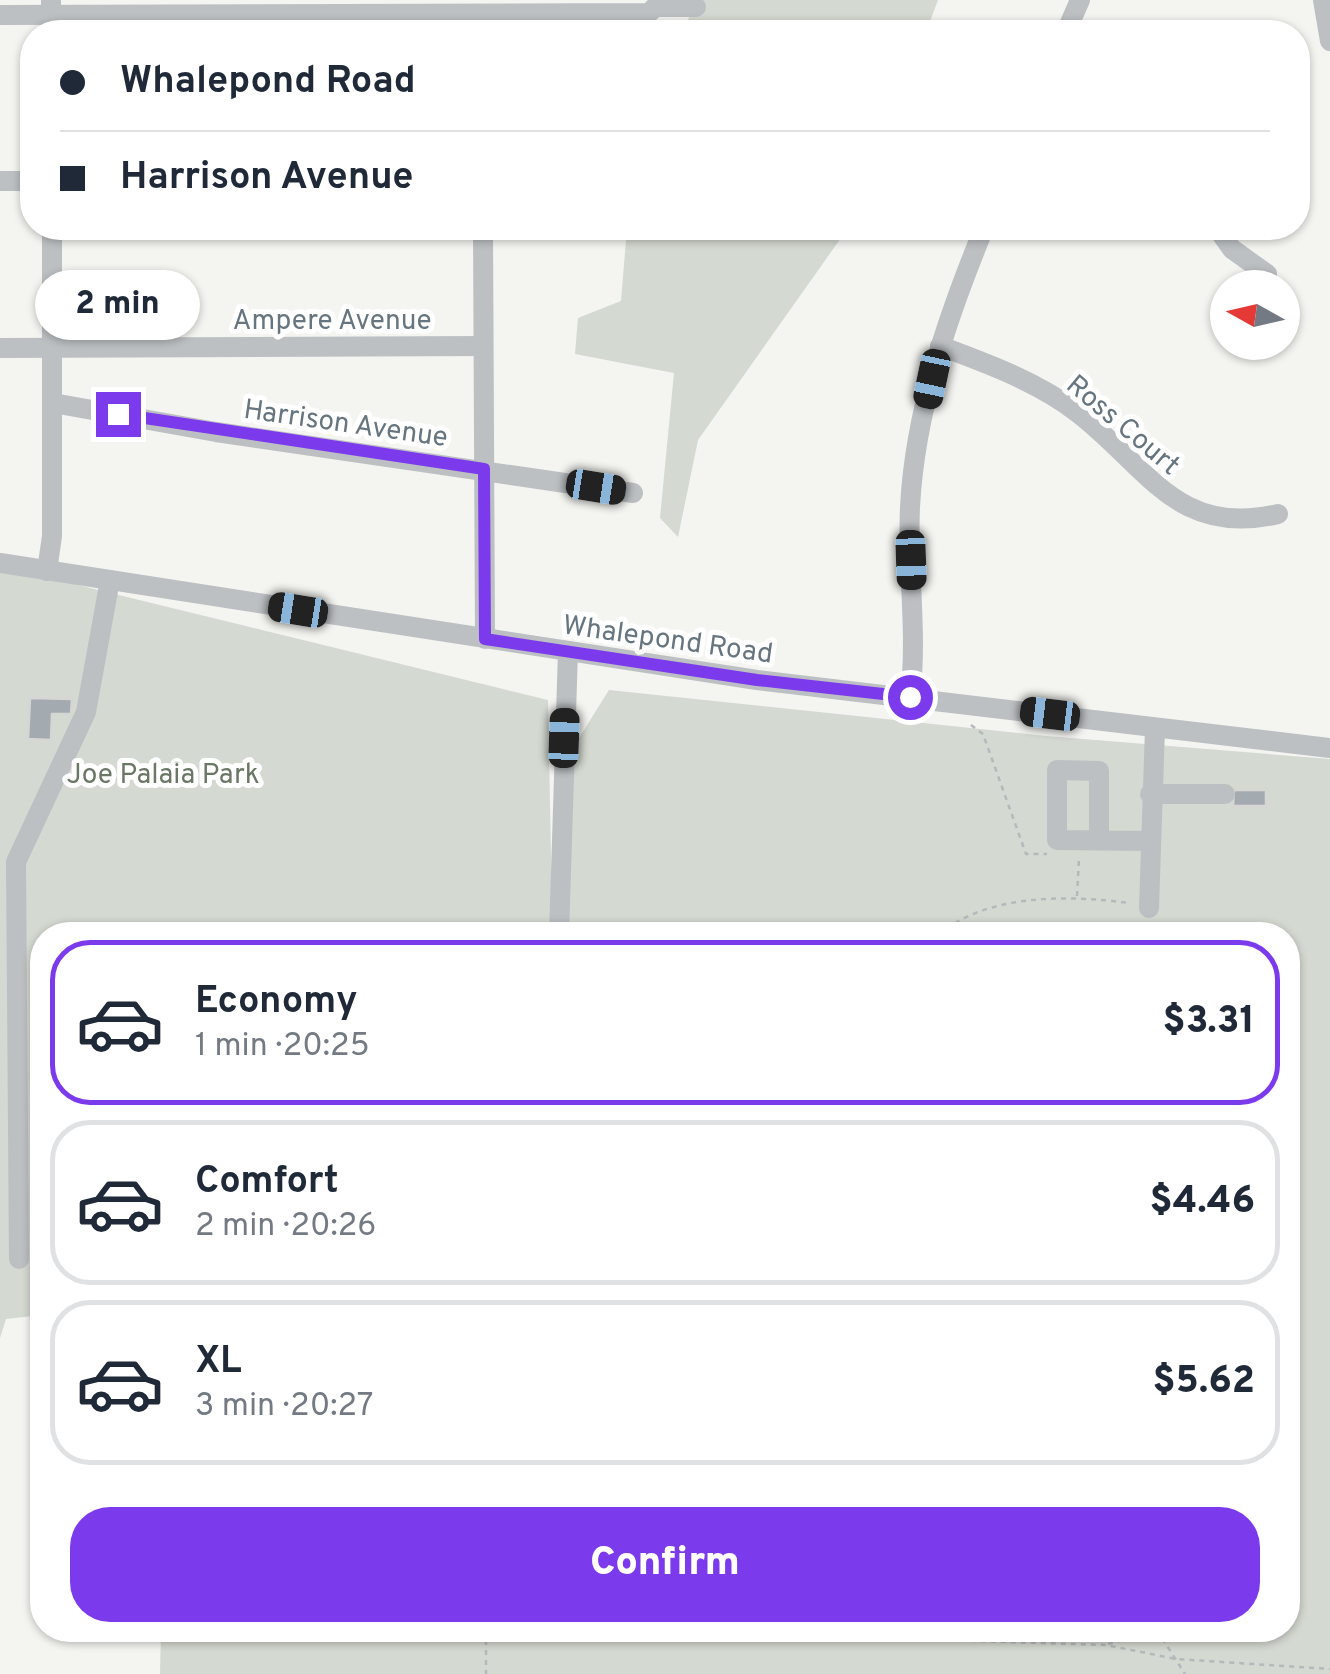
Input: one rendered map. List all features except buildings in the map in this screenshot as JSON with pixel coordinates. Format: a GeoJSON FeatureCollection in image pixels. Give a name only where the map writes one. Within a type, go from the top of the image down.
{"type":"FeatureCollection","features":[{"type":"Feature","properties":{"kind":"street"},"geometry":{"type":"LineString","coordinates":[[1323,0],[1330,40]]}},
{"type":"Feature","properties":{"kind":"street"},"geometry":{"type":"LineString","coordinates":[[0,14],[482,15],[649,13],[655,8],[696,7]]}},
{"type":"Feature","properties":{"kind":"street"},"geometry":{"type":"LineString","coordinates":[[47,571],[52,536],[52,240]]}},
{"type":"Feature","properties":{"kind":"street"},"geometry":{"type":"LineString","coordinates":[[483,240],[485,639]]}},
{"type":"Feature","properties":{"kind":"street"},"geometry":{"type":"LineString","coordinates":[[910,697],[914,662],[910,504],[940,346],[980,240]]}},
{"type":"Feature","properties":{"kind":"street"},"geometry":{"type":"LineString","coordinates":[[1226,240],[1261,270]]}},
{"type":"Feature","properties":{"kind":"street","name":"Ampere Avenue"},"geometry":{"type":"LineString","coordinates":[[0,348],[483,346]]}},
{"type":"Feature","properties":{"kind":"street","name":"Ross Court"},"geometry":{"type":"LineString","coordinates":[[940,346],[1062,402],[1152,484],[1186,506],[1233,522],[1278,514]]}},
{"type":"Feature","properties":{"kind":"street","name":"Harrison Avenue"},"geometry":{"type":"LineString","coordinates":[[53,402],[216,432],[633,493]]}},
{"type":"Feature","properties":{"kind":"street","name":"Whalepond Road"},"geometry":{"type":"LineString","coordinates":[[0,563],[757,680],[1330,748]]}},
{"type":"Feature","properties":{"kind":"street"},"geometry":{"type":"LineString","coordinates":[[19,1259],[16,862],[86,712],[110,580]]}},
{"type":"Feature","properties":{"kind":"street"},"geometry":{"type":"LineString","coordinates":[[559,922],[568,651]]}},
{"type":"Feature","properties":{"kind":"street"},"geometry":{"type":"LineString","coordinates":[[1149,908],[1155,728]]}},
{"type":"Feature","properties":{"kind":"street"},"geometry":{"type":"LineString","coordinates":[[1150,794],[1226,794]]}},
{"type":"Feature","properties":{"kind":"street"},"geometry":{"type":"LineString","coordinates":[[1100,840],[1149,840]]}},
{"type":"Feature","properties":{"kind":"path"},"geometry":{"type":"LineString","coordinates":[[972,725],[983,734],[1026,854],[1061,854]]}},
{"type":"Feature","properties":{"kind":"path"},"geometry":{"type":"LineString","coordinates":[[1076,898],[1079,853]]}},
{"type":"Feature","properties":{"kind":"path"},"geometry":{"type":"LineString","coordinates":[[956,922],[995,909],[1076,898],[1149,908],[1148,922]]}},
{"type":"Feature","properties":{"kind":"path"},"geometry":{"type":"LineString","coordinates":[[486,1642],[486,1674]]}},
{"type":"Feature","properties":{"kind":"path"},"geometry":{"type":"LineString","coordinates":[[1007,1642],[1106,1645],[1176,1658],[1330,1669]]}},
{"type":"Feature","properties":{"kind":"path"},"geometry":{"type":"LineString","coordinates":[[1106,1645],[1117,1642]]}},
{"type":"Feature","properties":{"kind":"path"},"geometry":{"type":"LineString","coordinates":[[1165,1642],[1185,1674]]}},
{"type":"Feature","properties":{"kind":"green space"},"geometry":{"type":"Polygon","coordinates":[[[696,0],[938,0],[930,20],[688,20],[696,0]]]}},
{"type":"Feature","properties":{"kind":"green space"},"geometry":{"type":"Polygon","coordinates":[[[626,240],[840,240],[698,440],[678,537],[660,518],[674,373],[575,354],[578,318],[621,301],[626,240]]]}},
{"type":"Feature","properties":{"kind":"green space","name":"Joe Palaia Park"},"geometry":{"type":"Polygon","coordinates":[[[0,566],[548,700],[552,908],[574,746],[609,690],[1046,736],[1330,759],[1330,1674],[160,1674],[161,1642],[1300,1642],[1300,922],[30,922],[30,1316],[6,1319],[0,1338],[0,566]]]}},
{"type":"Feature","properties":{"kind":"route"},"geometry":{"type":"LineString","coordinates":[[118,414],[216,432],[484,469],[485,639],[757,680],[910,697]]}}]}
